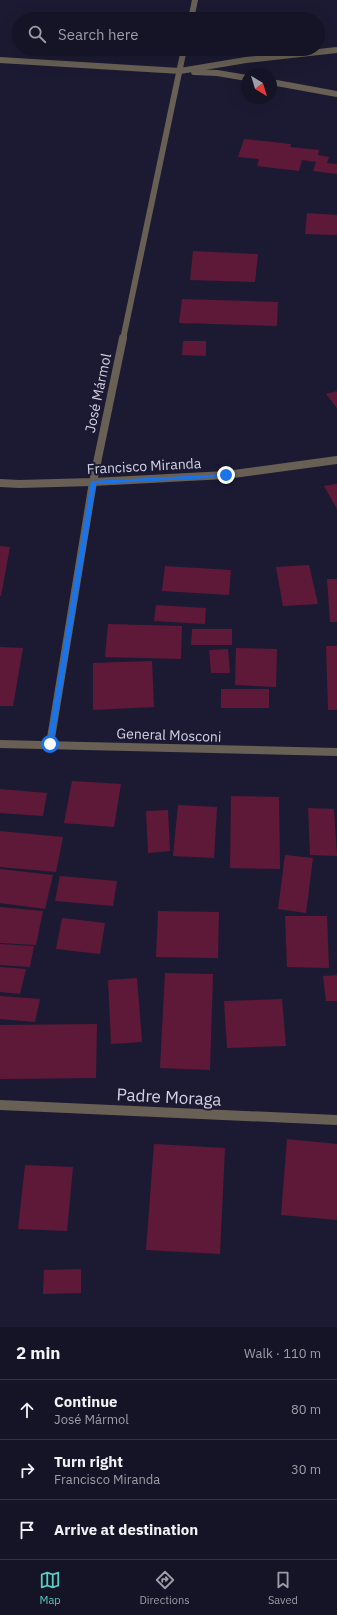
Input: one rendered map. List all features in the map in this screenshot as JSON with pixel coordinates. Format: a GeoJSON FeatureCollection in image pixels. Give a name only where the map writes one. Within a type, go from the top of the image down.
{"type":"FeatureCollection","features":[{"type":"Feature","properties":{"kind":"street"},"geometry":{"type":"LineString","coordinates":[[192,12],[195,0]]}},
{"type":"Feature","properties":{"kind":"street"},"geometry":{"type":"LineString","coordinates":[[325,51],[337,50]]}},
{"type":"Feature","properties":{"kind":"street","name":"José Mármol"},"geometry":{"type":"LineString","coordinates":[[50,744],[93,482],[183,56]]}},
{"type":"Feature","properties":{"kind":"street"},"geometry":{"type":"LineString","coordinates":[[180,71],[246,60],[282,56]]}},
{"type":"Feature","properties":{"kind":"street"},"geometry":{"type":"LineString","coordinates":[[0,60],[146,70],[217,73],[241,77]]}},
{"type":"Feature","properties":{"kind":"street"},"geometry":{"type":"LineString","coordinates":[[277,83],[337,94]]}},
{"type":"Feature","properties":{"kind":"street","name":"Francisco Miranda"},"geometry":{"type":"LineString","coordinates":[[0,483],[19,484],[93,482],[226,475],[337,460]]}},
{"type":"Feature","properties":{"kind":"street","name":"General Mosconi"},"geometry":{"type":"LineString","coordinates":[[0,744],[337,752]]}},
{"type":"Feature","properties":{"kind":"street","name":"Padre Moraga"},"geometry":{"type":"LineString","coordinates":[[0,1105],[337,1120]]}},
{"type":"Feature","properties":{"kind":"building"},"geometry":{"type":"Polygon","coordinates":[[[244,139],[291,144],[290,147],[319,150],[318,155],[329,157],[327,163],[337,164],[337,174],[313,171],[316,162],[302,160],[299,171],[257,166],[259,159],[238,157],[244,139]]]}},
{"type":"Feature","properties":{"kind":"building"},"geometry":{"type":"Polygon","coordinates":[[[307,213],[337,215],[337,235],[305,234],[307,213]]]}},
{"type":"Feature","properties":{"kind":"building"},"geometry":{"type":"Polygon","coordinates":[[[193,251],[258,254],[255,282],[190,280],[193,251]]]}},
{"type":"Feature","properties":{"kind":"building"},"geometry":{"type":"Polygon","coordinates":[[[182,299],[278,302],[277,326],[179,323],[182,299]]]}},
{"type":"Feature","properties":{"kind":"building"},"geometry":{"type":"Polygon","coordinates":[[[183,341],[206,341],[206,356],[182,355],[183,341]]]}},
{"type":"Feature","properties":{"kind":"building"},"geometry":{"type":"Polygon","coordinates":[[[337,391],[337,408],[326,394],[337,391]]]}},
{"type":"Feature","properties":{"kind":"building"},"geometry":{"type":"Polygon","coordinates":[[[337,484],[337,509],[324,486],[337,484]]]}},
{"type":"Feature","properties":{"kind":"building"},"geometry":{"type":"Polygon","coordinates":[[[0,546],[10,547],[1,596],[0,596],[0,546]]]}},
{"type":"Feature","properties":{"kind":"building"},"geometry":{"type":"Polygon","coordinates":[[[309,565],[318,604],[283,606],[276,567],[309,565]]]}},
{"type":"Feature","properties":{"kind":"building"},"geometry":{"type":"Polygon","coordinates":[[[165,566],[231,570],[229,595],[162,591],[165,566]]]}},
{"type":"Feature","properties":{"kind":"building"},"geometry":{"type":"Polygon","coordinates":[[[327,579],[337,579],[337,622],[330,622],[327,579]]]}},
{"type":"Feature","properties":{"kind":"building"},"geometry":{"type":"Polygon","coordinates":[[[156,605],[206,608],[205,624],[154,621],[156,605]]]}},
{"type":"Feature","properties":{"kind":"building"},"geometry":{"type":"Polygon","coordinates":[[[108,624],[182,626],[181,659],[105,657],[108,624]]]}},
{"type":"Feature","properties":{"kind":"building"},"geometry":{"type":"Polygon","coordinates":[[[192,629],[232,629],[232,645],[191,645],[192,629]]]}},
{"type":"Feature","properties":{"kind":"building"},"geometry":{"type":"Polygon","coordinates":[[[326,646],[337,646],[337,710],[328,710],[326,646]]]}},
{"type":"Feature","properties":{"kind":"building"},"geometry":{"type":"Polygon","coordinates":[[[0,647],[23,648],[13,706],[0,706],[0,647]]]}},
{"type":"Feature","properties":{"kind":"building"},"geometry":{"type":"Polygon","coordinates":[[[236,648],[277,649],[276,687],[235,685],[236,648]]]}},
{"type":"Feature","properties":{"kind":"building"},"geometry":{"type":"Polygon","coordinates":[[[228,649],[230,673],[211,673],[209,650],[228,649]]]}},
{"type":"Feature","properties":{"kind":"building"},"geometry":{"type":"Polygon","coordinates":[[[152,661],[154,707],[93,710],[93,663],[152,661]]]}},
{"type":"Feature","properties":{"kind":"building"},"geometry":{"type":"Polygon","coordinates":[[[221,689],[269,689],[269,708],[221,708],[221,689]]]}},
{"type":"Feature","properties":{"kind":"building"},"geometry":{"type":"Polygon","coordinates":[[[72,781],[121,784],[114,827],[64,823],[72,781]]]}},
{"type":"Feature","properties":{"kind":"building"},"geometry":{"type":"Polygon","coordinates":[[[0,789],[47,793],[43,816],[0,813],[0,789]]]}},
{"type":"Feature","properties":{"kind":"building"},"geometry":{"type":"Polygon","coordinates":[[[231,796],[279,797],[280,869],[230,868],[231,796]]]}},
{"type":"Feature","properties":{"kind":"building"},"geometry":{"type":"Polygon","coordinates":[[[178,805],[217,807],[214,858],[173,856],[178,805]]]}},
{"type":"Feature","properties":{"kind":"building"},"geometry":{"type":"Polygon","coordinates":[[[308,808],[334,809],[337,856],[310,855],[308,808]]]}},
{"type":"Feature","properties":{"kind":"building"},"geometry":{"type":"Polygon","coordinates":[[[168,810],[170,851],[148,853],[146,811],[168,810]]]}},
{"type":"Feature","properties":{"kind":"building"},"geometry":{"type":"Polygon","coordinates":[[[0,831],[63,837],[56,872],[0,867],[0,831]]]}},
{"type":"Feature","properties":{"kind":"building"},"geometry":{"type":"Polygon","coordinates":[[[285,855],[313,858],[306,913],[278,909],[285,855]]]}},
{"type":"Feature","properties":{"kind":"building"},"geometry":{"type":"Polygon","coordinates":[[[0,869],[53,875],[45,909],[0,903],[0,869]]]}},
{"type":"Feature","properties":{"kind":"building"},"geometry":{"type":"Polygon","coordinates":[[[60,876],[117,881],[113,906],[55,901],[60,876]]]}},
{"type":"Feature","properties":{"kind":"building"},"geometry":{"type":"Polygon","coordinates":[[[0,907],[43,911],[36,945],[0,943],[0,907]]]}},
{"type":"Feature","properties":{"kind":"building"},"geometry":{"type":"Polygon","coordinates":[[[158,911],[219,912],[218,958],[156,957],[158,911]]]}},
{"type":"Feature","properties":{"kind":"building"},"geometry":{"type":"Polygon","coordinates":[[[285,916],[327,916],[329,968],[287,967],[285,916]]]}},
{"type":"Feature","properties":{"kind":"building"},"geometry":{"type":"Polygon","coordinates":[[[62,918],[105,923],[100,954],[56,949],[62,918]]]}},
{"type":"Feature","properties":{"kind":"building"},"geometry":{"type":"Polygon","coordinates":[[[0,944],[34,946],[30,967],[0,965],[0,944]]]}},
{"type":"Feature","properties":{"kind":"building"},"geometry":{"type":"Polygon","coordinates":[[[0,967],[26,969],[20,994],[0,992],[0,967]]]}},
{"type":"Feature","properties":{"kind":"building"},"geometry":{"type":"Polygon","coordinates":[[[165,973],[213,974],[210,1070],[160,1068],[165,973]]]}},
{"type":"Feature","properties":{"kind":"building"},"geometry":{"type":"Polygon","coordinates":[[[337,975],[337,1001],[326,1001],[323,976],[337,975]]]}},
{"type":"Feature","properties":{"kind":"building"},"geometry":{"type":"Polygon","coordinates":[[[137,978],[142,1042],[111,1044],[108,980],[137,978]]]}},
{"type":"Feature","properties":{"kind":"building"},"geometry":{"type":"Polygon","coordinates":[[[0,996],[40,999],[35,1022],[0,1019],[0,996]]]}},
{"type":"Feature","properties":{"kind":"building"},"geometry":{"type":"Polygon","coordinates":[[[282,999],[286,1046],[227,1048],[224,1001],[282,999]]]}},
{"type":"Feature","properties":{"kind":"building"},"geometry":{"type":"Polygon","coordinates":[[[97,1024],[96,1078],[0,1079],[0,1025],[97,1024]]]}},
{"type":"Feature","properties":{"kind":"building"},"geometry":{"type":"Polygon","coordinates":[[[287,1139],[337,1144],[337,1220],[281,1215],[287,1139]]]}},
{"type":"Feature","properties":{"kind":"building"},"geometry":{"type":"Polygon","coordinates":[[[154,1144],[225,1148],[220,1254],[146,1250],[154,1144]]]}},
{"type":"Feature","properties":{"kind":"building"},"geometry":{"type":"Polygon","coordinates":[[[25,1165],[73,1167],[67,1231],[18,1229],[25,1165]]]}},
{"type":"Feature","properties":{"kind":"building"},"geometry":{"type":"Polygon","coordinates":[[[81,1269],[81,1293],[43,1294],[44,1270],[81,1269]]]}},
{"type":"Feature","properties":{"kind":"route"},"geometry":{"type":"LineString","coordinates":[[50,744],[93,482],[226,475]]}}]}
